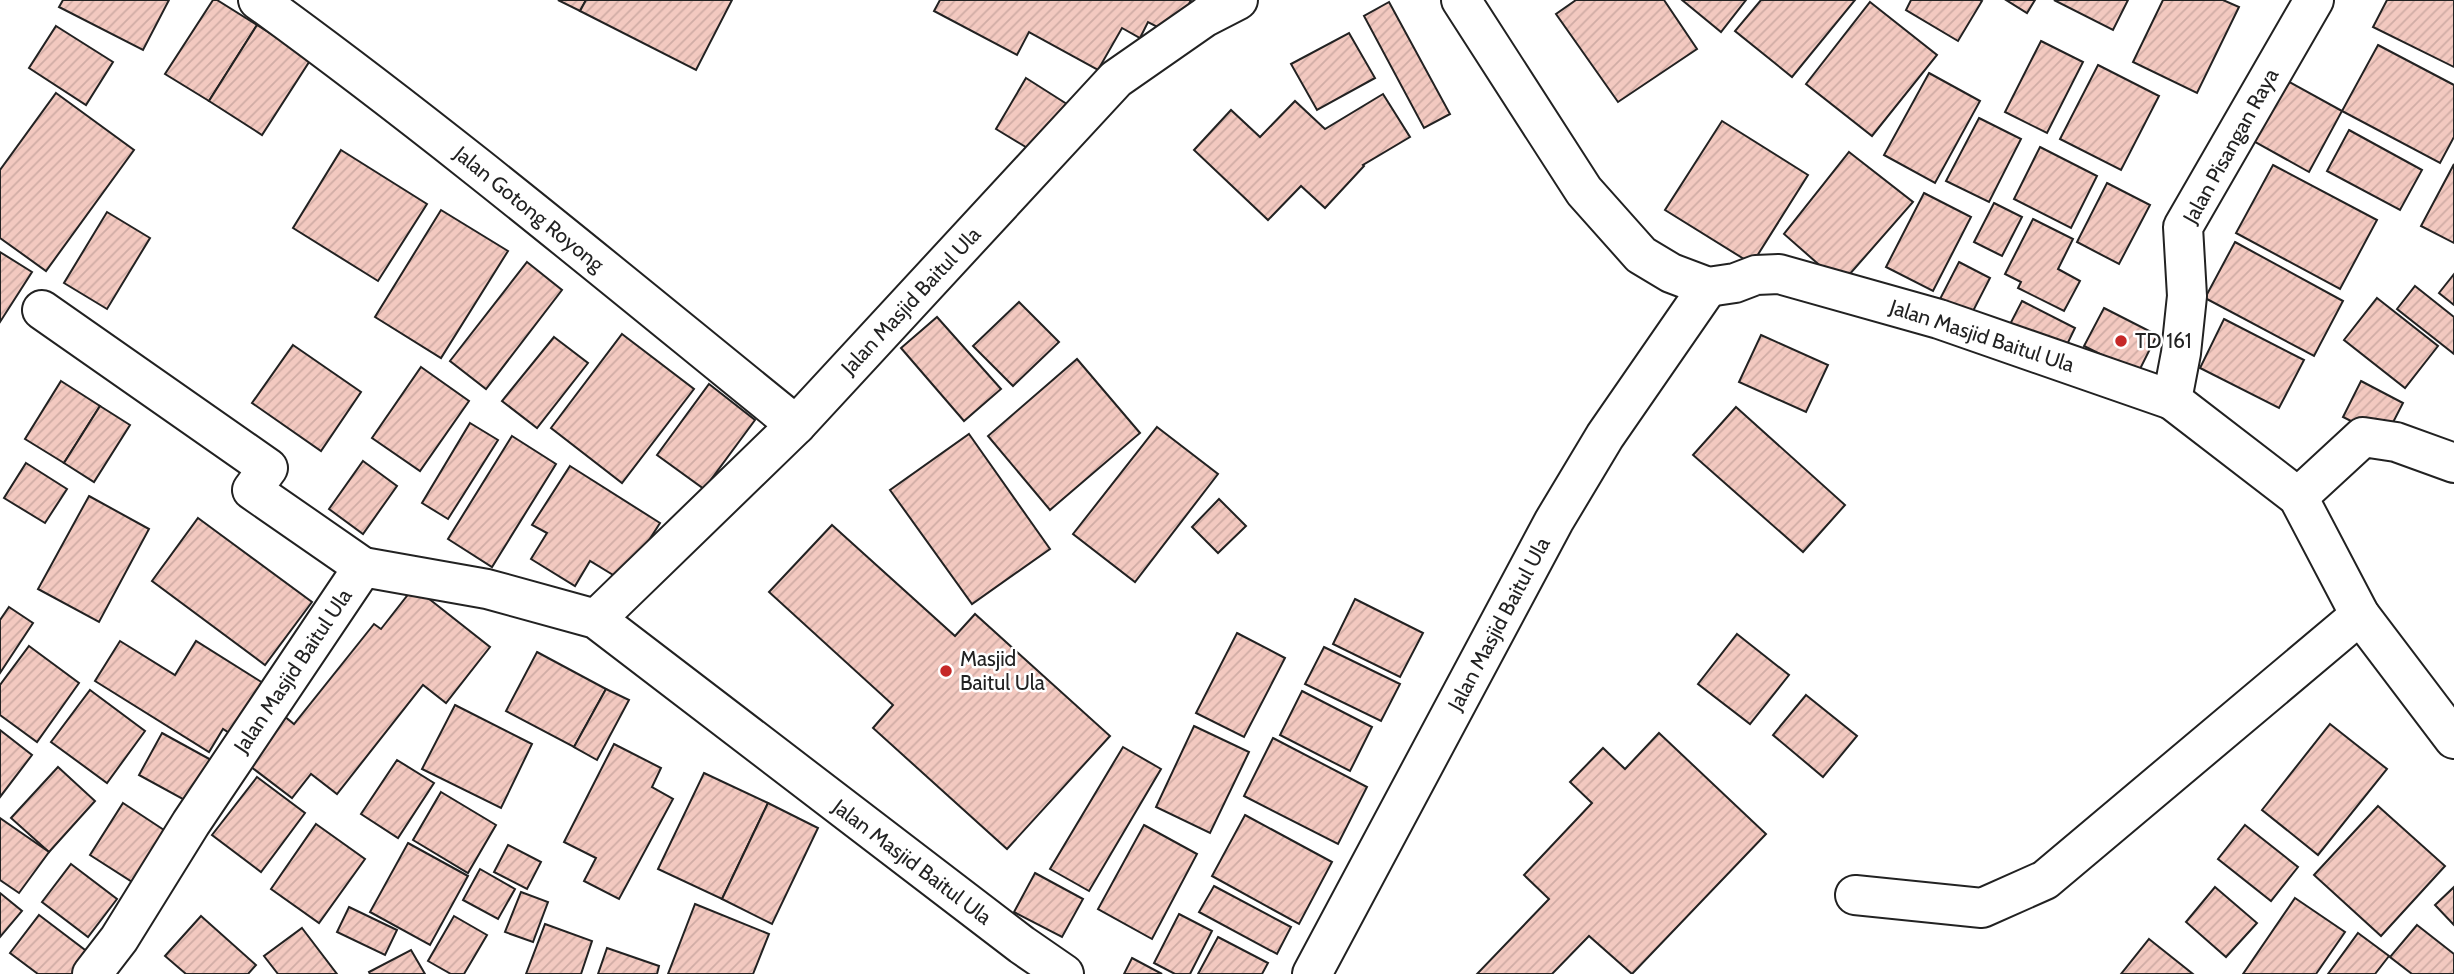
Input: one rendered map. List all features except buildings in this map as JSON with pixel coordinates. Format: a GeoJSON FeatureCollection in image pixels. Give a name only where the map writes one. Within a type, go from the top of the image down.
{"type":"FeatureCollection","features":[{"type":"Feature","properties":{"kind":"street","name":"Jalan Gotong Royong"},"geometry":{"type":"LineString","coordinates":[[258,0],[438,136],[796,425]]}},
{"type":"Feature","properties":{"kind":"street","name":"Jalan Masjid Baitul Ula"},"geometry":{"type":"LineString","coordinates":[[596,618],[796,425],[1116,79],[1205,17],[1238,0]]}},
{"type":"Feature","properties":{"kind":"street"},"geometry":{"type":"LineString","coordinates":[[1461,0],[1584,191],[1641,255],[1671,273],[1708,287]]}},
{"type":"Feature","properties":{"kind":"street","name":"Jalan Pisangan Raya"},"geometry":{"type":"LineString","coordinates":[[2172,400],[2181,353],[2186,296],[2183,227],[2214,169],[2314,0]]}},
{"type":"Feature","properties":{"kind":"street","name":"Jalan Masjid Baitul Ula"},"geometry":{"type":"LineString","coordinates":[[1312,974],[1554,521],[1605,436],[1708,287],[1735,283],[1756,275],[1779,274],[1939,319],[2172,400]]}},
{"type":"Feature","properties":{"kind":"street"},"geometry":{"type":"LineString","coordinates":[[42,310],[268,468],[252,490],[363,567]]}},
{"type":"Feature","properties":{"kind":"street"},"geometry":{"type":"LineString","coordinates":[[2172,400],[2298,497],[2360,615],[2454,739]]}},
{"type":"Feature","properties":{"kind":"street"},"geometry":{"type":"LineString","coordinates":[[2298,497],[2363,437],[2396,442],[2454,463]]}},
{"type":"Feature","properties":{"kind":"street","name":"Jalan Masjid Baitul Ula"},"geometry":{"type":"LineString","coordinates":[[92,974],[119,939],[191,822],[363,567],[487,589],[596,618],[1022,945],[1064,974]]}},
{"type":"Feature","properties":{"kind":"street"},"geometry":{"type":"LineString","coordinates":[[1855,895],[1982,908],[2045,880],[2360,615]]}},
{"type":"Feature","properties":{"kind":"place","name":"TD 161"},"geometry":{"type":"Point","coordinates":[2121,341]}},
{"type":"Feature","properties":{"kind":"place","name":"Masjid Baitul Ula"},"geometry":{"type":"Point","coordinates":[946,671]}}]}
